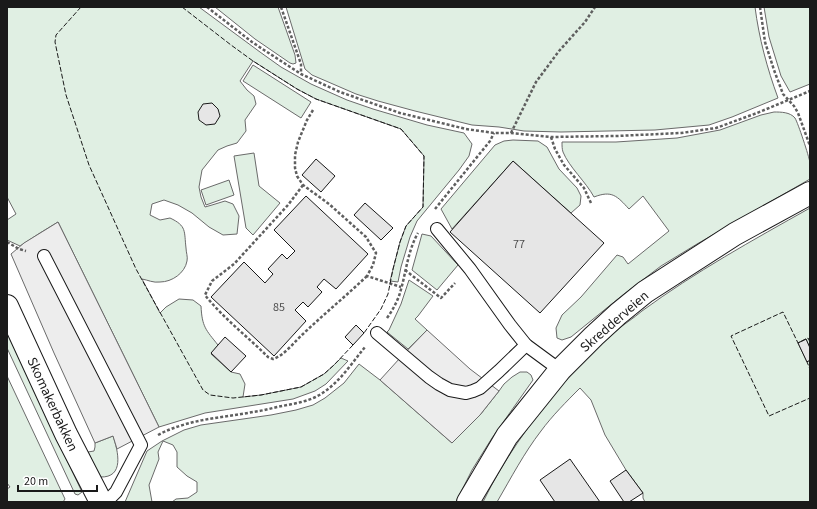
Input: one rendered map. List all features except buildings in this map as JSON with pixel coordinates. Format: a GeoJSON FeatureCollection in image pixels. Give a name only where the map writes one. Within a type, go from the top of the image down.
{"type":"FeatureCollection","features":[{"type":"Feature","properties":{"kind":"street","name":"Skredderveien"},"geometry":{"type":"LineString","coordinates":[[468,502],[507,436],[560,370],[618,314],[645,292],[734,234],[810,193]]}},
{"type":"Feature","properties":{"kind":"street","name":"Skomakerbakken"},"geometry":{"type":"LineString","coordinates":[[7,306],[66,434],[100,502]]}},
{"type":"Feature","properties":{"kind":"lane"},"geometry":{"type":"LineString","coordinates":[[437,229],[470,269],[526,345],[560,370]]}},
{"type":"Feature","properties":{"kind":"lane"},"geometry":{"type":"LineString","coordinates":[[44,256],[140,445],[116,492],[105,502]]}},
{"type":"Feature","properties":{"kind":"lane"},"geometry":{"type":"LineString","coordinates":[[377,333],[439,384],[450,390],[466,393],[480,388],[526,345]]}},
{"type":"Feature","properties":{"kind":"path"},"geometry":{"type":"LineString","coordinates":[[207,7],[252,42],[301,74],[340,92],[400,113],[494,133],[551,137],[681,133],[716,128],[810,91]]}},
{"type":"Feature","properties":{"kind":"path"},"geometry":{"type":"LineString","coordinates":[[281,7],[300,64],[301,74]]}},
{"type":"Feature","properties":{"kind":"path"},"geometry":{"type":"LineString","coordinates":[[510,133],[536,82],[559,51],[585,22],[595,7]]}},
{"type":"Feature","properties":{"kind":"path"},"geometry":{"type":"LineString","coordinates":[[760,7],[765,42],[774,70],[784,94],[798,113],[810,146]]}},
{"type":"Feature","properties":{"kind":"path"},"geometry":{"type":"LineString","coordinates":[[303,186],[288,205],[234,264],[212,281],[205,295],[223,315],[268,357],[273,359],[279,357],[367,276],[373,265],[376,252],[366,237],[328,204],[303,186],[297,176],[295,156],[307,120],[313,110]]}},
{"type":"Feature","properties":{"kind":"path"},"geometry":{"type":"LineString","coordinates":[[431,215],[490,141],[494,133]]}},
{"type":"Feature","properties":{"kind":"path"},"geometry":{"type":"LineString","coordinates":[[551,137],[555,149],[564,165],[584,188],[591,203]]}},
{"type":"Feature","properties":{"kind":"path"},"geometry":{"type":"LineString","coordinates":[[140,445],[161,434],[200,420],[296,404],[311,399],[336,382],[377,333],[394,307],[401,287],[412,244],[419,231]]}},
{"type":"Feature","properties":{"kind":"path"},"geometry":{"type":"LineString","coordinates":[[7,242],[20,249]]}},
{"type":"Feature","properties":{"kind":"path"},"geometry":{"type":"LineString","coordinates":[[405,270],[441,298],[470,269]]}},
{"type":"Feature","properties":{"kind":"path"},"geometry":{"type":"LineString","coordinates":[[367,276],[401,287]]}},
{"type":"Feature","properties":{"kind":"green space"},"geometry":{"type":"Polygon","coordinates":[[[7,7],[199,7],[281,67],[311,84],[347,100],[373,109],[427,125],[464,133],[472,144],[469,156],[417,221],[410,237],[398,282],[390,281],[400,242],[406,226],[423,207],[424,156],[401,129],[316,99],[297,89],[253,61],[240,81],[254,96],[256,104],[245,120],[246,131],[237,143],[218,150],[202,170],[199,187],[205,207],[225,201],[233,204],[239,216],[237,234],[223,235],[209,227],[192,213],[178,205],[164,200],[152,204],[150,215],[160,220],[170,218],[179,224],[184,230],[187,258],[184,269],[173,279],[165,282],[153,282],[142,279],[160,313],[166,307],[179,299],[193,300],[201,306],[202,319],[205,328],[218,345],[211,354],[231,372],[240,374],[245,384],[243,397],[301,387],[324,374],[341,358],[348,361],[326,384],[315,391],[293,399],[205,413],[159,427],[58,222],[20,246],[7,240],[7,220],[16,214],[7,197],[7,7]]]}},
{"type":"Feature","properties":{"kind":"green space"},"geometry":{"type":"Polygon","coordinates":[[[215,7],[278,7],[295,55],[296,63],[290,63],[255,39],[215,7]]]}},
{"type":"Feature","properties":{"kind":"green space"},"geometry":{"type":"Polygon","coordinates":[[[286,7],[755,7],[764,53],[778,98],[709,125],[655,130],[561,132],[524,131],[472,125],[378,101],[356,94],[312,75],[305,69],[286,7]]]}},
{"type":"Feature","properties":{"kind":"green space"},"geometry":{"type":"Polygon","coordinates":[[[764,7],[810,7],[810,84],[790,92],[781,76],[769,37],[764,7]]]}},
{"type":"Feature","properties":{"kind":"green space"},"geometry":{"type":"Polygon","coordinates":[[[253,65],[311,102],[301,118],[243,81],[253,65]]]}},
{"type":"Feature","properties":{"kind":"green space"},"geometry":{"type":"Polygon","coordinates":[[[774,112],[788,113],[795,118],[810,163],[810,179],[661,266],[571,337],[562,340],[557,338],[556,328],[562,315],[581,297],[617,255],[623,257],[628,264],[669,231],[643,196],[629,209],[621,201],[610,194],[594,197],[566,158],[563,151],[562,142],[616,142],[677,138],[720,130],[761,115],[774,112]]]}},
{"type":"Feature","properties":{"kind":"green space"},"geometry":{"type":"Polygon","coordinates":[[[504,141],[538,141],[547,147],[559,169],[577,188],[581,196],[580,205],[571,213],[513,161],[452,229],[441,209],[495,145],[504,141]]]}},
{"type":"Feature","properties":{"kind":"green space"},"geometry":{"type":"Polygon","coordinates":[[[254,153],[259,186],[280,203],[253,235],[246,228],[234,156],[254,153]]]}},
{"type":"Feature","properties":{"kind":"green space"},"geometry":{"type":"Polygon","coordinates":[[[229,180],[234,195],[206,205],[201,190],[229,180]]]}},
{"type":"Feature","properties":{"kind":"green space"},"geometry":{"type":"Polygon","coordinates":[[[810,208],[810,348],[806,339],[798,343],[807,362],[810,360],[810,502],[645,502],[643,493],[626,470],[605,435],[591,400],[580,388],[545,425],[518,466],[497,502],[483,502],[508,456],[540,412],[589,356],[619,328],[662,297],[724,257],[810,208]]]}},
{"type":"Feature","properties":{"kind":"green space"},"geometry":{"type":"Polygon","coordinates":[[[422,234],[431,236],[458,265],[437,290],[412,270],[422,234]]]}},
{"type":"Feature","properties":{"kind":"green space"},"geometry":{"type":"Polygon","coordinates":[[[409,280],[433,296],[415,319],[427,330],[408,349],[387,332],[401,304],[409,280]]]}},
{"type":"Feature","properties":{"kind":"green space"},"geometry":{"type":"Polygon","coordinates":[[[7,330],[82,492],[78,495],[75,494],[7,348],[7,330]]]}},
{"type":"Feature","properties":{"kind":"green space"},"geometry":{"type":"Polygon","coordinates":[[[359,364],[380,380],[452,443],[480,415],[504,384],[512,377],[520,372],[527,372],[531,375],[533,380],[492,438],[472,470],[456,502],[172,502],[176,499],[188,498],[197,492],[197,482],[177,467],[177,452],[173,445],[163,441],[158,452],[159,459],[149,485],[152,502],[125,502],[147,451],[162,441],[184,430],[201,425],[271,415],[313,405],[325,398],[344,383],[359,364]]]}},
{"type":"Feature","properties":{"kind":"green space"},"geometry":{"type":"Polygon","coordinates":[[[7,376],[65,499],[63,502],[7,502],[7,489],[10,487],[7,483],[7,376]]]}},
{"type":"Feature","properties":{"kind":"green space"},"geometry":{"type":"Polygon","coordinates":[[[113,436],[117,449],[118,462],[113,473],[108,476],[100,477],[88,452],[94,451],[95,443],[113,436]]]}},
{"type":"Feature","properties":{"kind":"shaded area"},"geometry":{"type":"Polygon","coordinates":[[[58,222],[159,427],[117,449],[113,436],[95,443],[11,254],[24,243],[58,222]]]}},
{"type":"Feature","properties":{"kind":"shaded area"},"geometry":{"type":"Polygon","coordinates":[[[427,330],[470,369],[499,391],[480,415],[452,443],[380,380],[427,330]]]}},
{"type":"Feature","properties":{"kind":"fence"},"geometry":{"type":"LineString","coordinates":[[81,7],[56,35],[55,42],[66,95],[89,165],[136,269],[203,390],[210,395],[233,398],[261,395],[301,387],[324,374],[353,345]]}},
{"type":"Feature","properties":{"kind":"fence"},"geometry":{"type":"LineString","coordinates":[[182,7],[253,61],[297,89],[316,99],[401,129],[424,156],[423,207],[406,226],[400,242],[388,294],[381,309],[364,333]]}},
{"type":"Feature","properties":{"kind":"fence"},"geometry":{"type":"LineString","coordinates":[[810,342],[808,338],[798,343],[783,312],[731,336],[769,416],[810,398]]}},
{"type":"Feature","properties":{"kind":"fence"},"geometry":{"type":"LineString","coordinates":[[808,361],[807,362],[810,369]]}}]}
